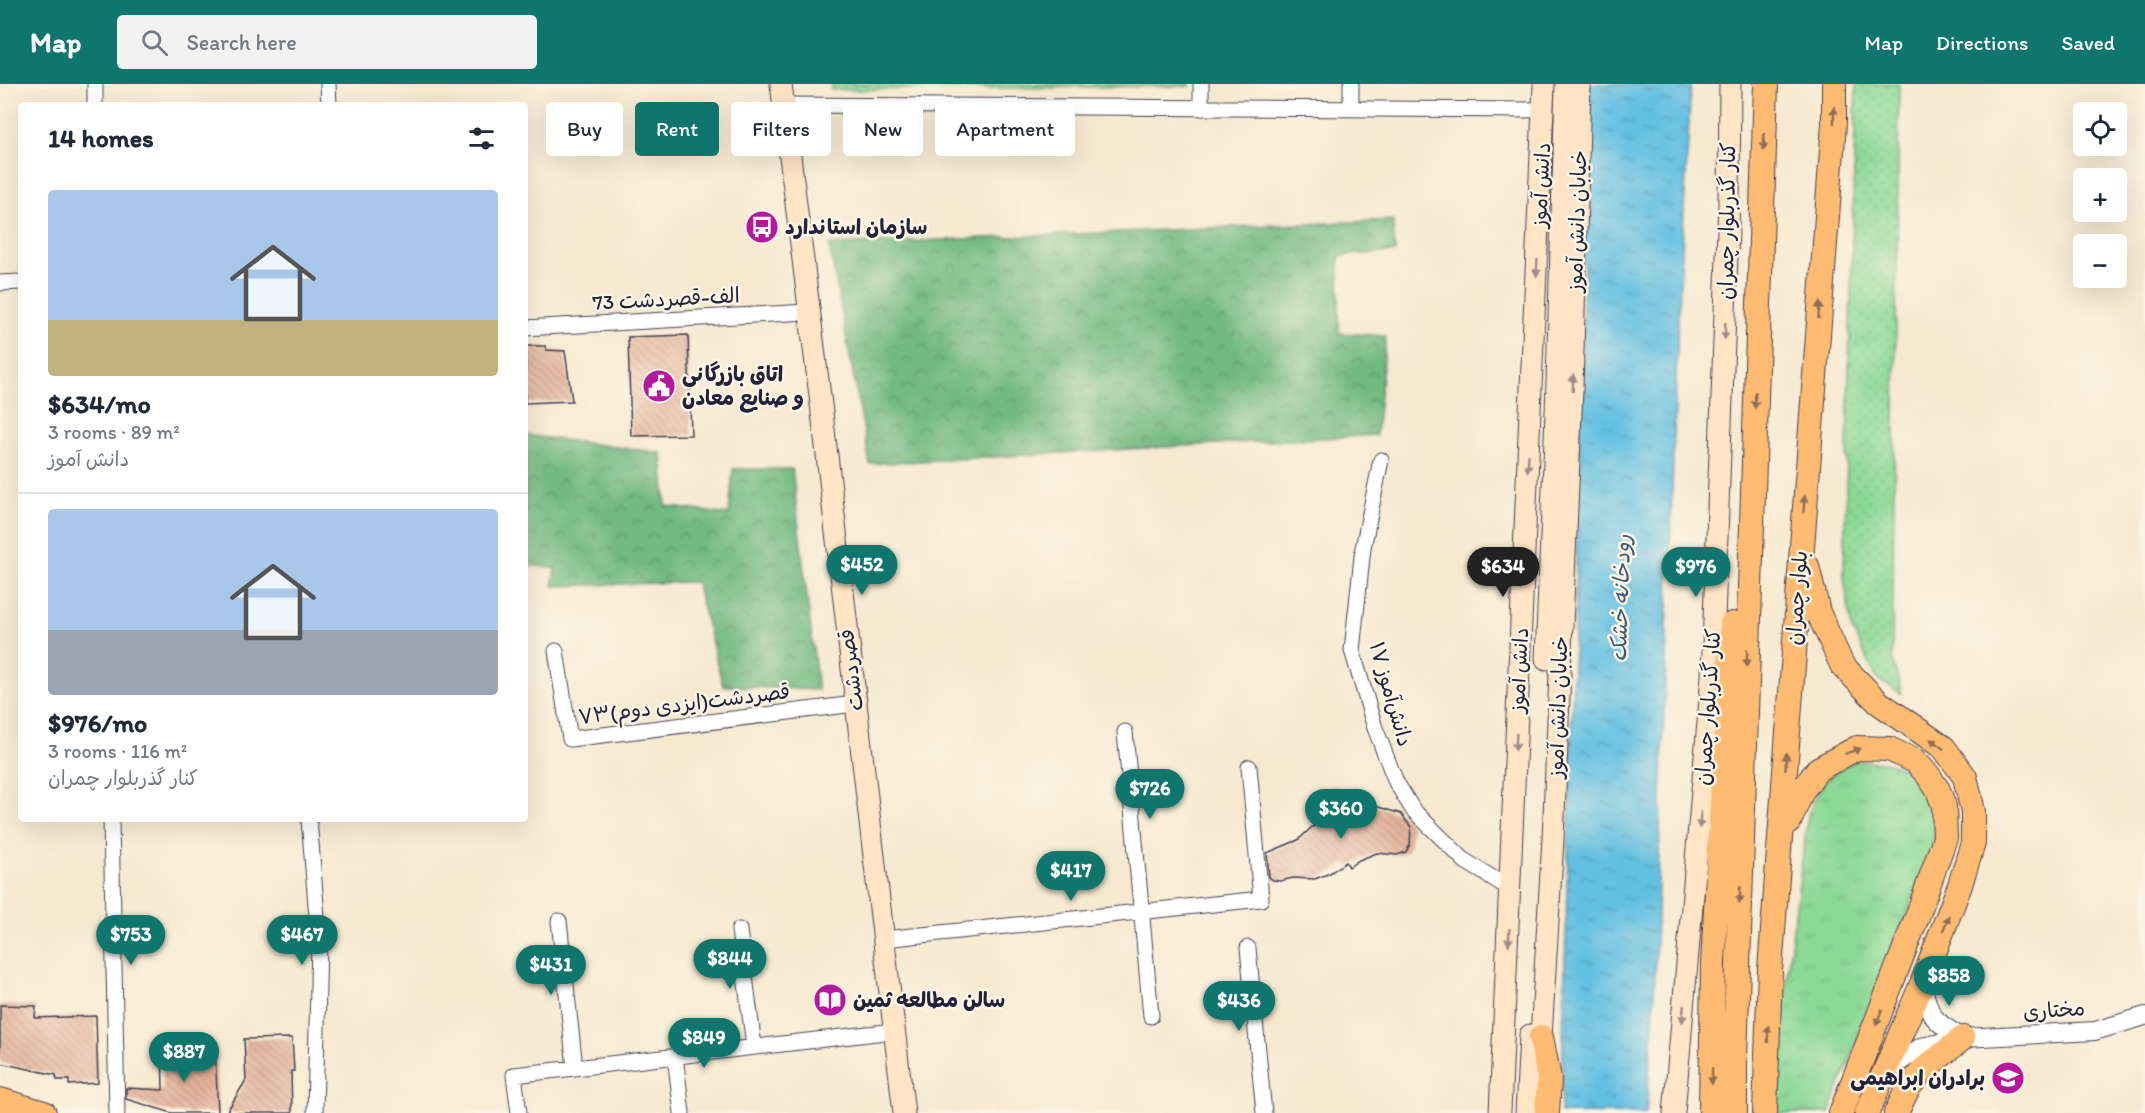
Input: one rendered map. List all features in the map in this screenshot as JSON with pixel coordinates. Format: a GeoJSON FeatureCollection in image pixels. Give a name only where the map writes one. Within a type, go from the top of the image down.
{"type":"FeatureCollection","features":[{"type":"Feature","properties":{"kind":"main road","name":"قصردشت"},"geometry":{"type":"LineString","coordinates":[[781,84],[784,102]]}},
{"type":"Feature","properties":{"kind":"main road","name":"دانش آموز"},"geometry":{"type":"LineString","coordinates":[[1500,1113],[1510,922],[1509,888],[1544,84]]}},
{"type":"Feature","properties":{"kind":"main road","name":"خیابان دانش آموز"},"geometry":{"type":"LineString","coordinates":[[1526,1113],[1542,793],[1566,84]]}},
{"type":"Feature","properties":{"kind":"main road","name":"خیابان دانش آموز"},"geometry":{"type":"LineString","coordinates":[[1536,1113],[1553,839],[1572,389],[1580,84]]}},
{"type":"Feature","properties":{"kind":"main road","name":"کنار گذربلوار چمران"},"geometry":{"type":"LineString","coordinates":[[1674,1113],[1712,676],[1729,201],[1730,84]]}},
{"type":"Feature","properties":{"kind":"main road"},"geometry":{"type":"LineString","coordinates":[[1735,1113],[1735,1048],[1766,84]]}},
{"type":"Feature","properties":{"kind":"main road","name":"بلوار چمران"},"geometry":{"type":"LineString","coordinates":[[1765,1113],[1770,970],[1833,124],[1834,84]]}},
{"type":"Feature","properties":{"kind":"main road","name":"قصردشت"},"geometry":{"type":"LineString","coordinates":[[790,156],[904,1113]]}},
{"type":"Feature","properties":{"kind":"main road"},"geometry":{"type":"LineString","coordinates":[[1711,1113],[1713,963],[1734,596],[1751,537]]}},
{"type":"Feature","properties":{"kind":"main road"},"geometry":{"type":"LineString","coordinates":[[1801,537],[1810,585],[1818,612],[1842,665],[1878,702],[1944,748],[1965,777],[1973,811],[1973,843],[1960,885],[1922,984],[1867,1113]]}},
{"type":"Feature","properties":{"kind":"main road"},"geometry":{"type":"LineString","coordinates":[[1781,841],[1802,791],[1818,769],[1857,748],[1889,749],[1915,761],[1938,790],[1944,806],[1945,838],[1841,1113]]}},
{"type":"Feature","properties":{"kind":"main road"},"geometry":{"type":"LineString","coordinates":[[1541,1037],[1549,1078],[1547,1113]]}},
{"type":"Feature","properties":{"kind":"main road"},"geometry":{"type":"LineString","coordinates":[[1896,1113],[1908,1088],[1924,1069],[1963,1038]]}},
{"type":"Feature","properties":{"kind":"main road"},"geometry":{"type":"LineString","coordinates":[[0,1101],[44,1113]]}},
{"type":"Feature","properties":{"kind":"street"},"geometry":{"type":"LineString","coordinates":[[94,84],[95,102]]}},
{"type":"Feature","properties":{"kind":"street"},"geometry":{"type":"LineString","coordinates":[[327,84],[329,102]]}},
{"type":"Feature","properties":{"kind":"street"},"geometry":{"type":"LineString","coordinates":[[1201,84],[1201,108]]}},
{"type":"Feature","properties":{"kind":"street"},"geometry":{"type":"LineString","coordinates":[[1351,84],[1351,109]]}},
{"type":"Feature","properties":{"kind":"street"},"geometry":{"type":"LineString","coordinates":[[831,105],[1544,110]]}},
{"type":"Feature","properties":{"kind":"street"},"geometry":{"type":"LineString","coordinates":[[0,283],[18,282]]}},
{"type":"Feature","properties":{"kind":"street","name":"73 الف-قصردشت"},"geometry":{"type":"LineString","coordinates":[[528,328],[808,312]]}},
{"type":"Feature","properties":{"kind":"street","name":"دانش‌آموز ۱۷"},"geometry":{"type":"LineString","coordinates":[[1381,460],[1364,548],[1352,650],[1375,728],[1396,782],[1413,810],[1465,861],[1509,888]]}},
{"type":"Feature","properties":{"kind":"street","name":"۷۳قصردشت(ایزدی دوم)"},"geometry":{"type":"LineString","coordinates":[[556,651],[570,739],[855,704]]}},
{"type":"Feature","properties":{"kind":"street"},"geometry":{"type":"LineString","coordinates":[[1125,732],[1151,1016]]}},
{"type":"Feature","properties":{"kind":"street"},"geometry":{"type":"LineString","coordinates":[[884,939],[1261,899],[1249,768]]}},
{"type":"Feature","properties":{"kind":"street"},"geometry":{"type":"LineString","coordinates":[[111,822],[117,1113]]}},
{"type":"Feature","properties":{"kind":"street"},"geometry":{"type":"LineString","coordinates":[[309,822],[319,942],[315,1113]]}},
{"type":"Feature","properties":{"kind":"street"},"geometry":{"type":"LineString","coordinates":[[559,921],[575,1068]]}},
{"type":"Feature","properties":{"kind":"street"},"geometry":{"type":"LineString","coordinates":[[739,930],[754,1046]]}},
{"type":"Feature","properties":{"kind":"street"},"geometry":{"type":"LineString","coordinates":[[1248,948],[1263,1113]]}},
{"type":"Feature","properties":{"kind":"street"},"geometry":{"type":"LineString","coordinates":[[1922,984],[1929,1011],[1943,1027],[1963,1038]]}},
{"type":"Feature","properties":{"kind":"street","name":"مختاری"},"geometry":{"type":"LineString","coordinates":[[1883,1074],[1922,1047],[1963,1038],[2095,1031],[2145,1016]]}},
{"type":"Feature","properties":{"kind":"street"},"geometry":{"type":"LineString","coordinates":[[519,1113],[514,1076],[894,1031]]}},
{"type":"Feature","properties":{"kind":"street"},"geometry":{"type":"LineString","coordinates":[[675,1056],[682,1113]]}},
{"type":"Feature","properties":{"kind":"street"},"geometry":{"type":"LineString","coordinates":[[1902,1113],[1908,1088]]}},
{"type":"Feature","properties":{"kind":"green space"},"geometry":{"type":"Polygon","coordinates":[[[831,84],[1190,84],[1190,86],[831,90],[831,84]]]}},
{"type":"Feature","properties":{"kind":"green space"},"geometry":{"type":"Polygon","coordinates":[[[1856,84],[1899,84],[1892,658],[1902,694],[1877,679],[1852,629],[1844,577],[1856,84]]]}},
{"type":"Feature","properties":{"kind":"green space"},"geometry":{"type":"Polygon","coordinates":[[[1393,220],[1395,252],[1339,256],[1339,333],[1386,336],[1376,435],[870,464],[829,245],[1393,220]]]}},
{"type":"Feature","properties":{"kind":"green space"},"geometry":{"type":"Polygon","coordinates":[[[528,435],[662,453],[666,506],[729,515],[733,469],[792,469],[818,690],[723,686],[696,582],[553,586],[555,568],[528,565],[528,435]]]}},
{"type":"Feature","properties":{"kind":"green space"},"geometry":{"type":"Polygon","coordinates":[[[1856,761],[1889,763],[1916,776],[1925,786],[1934,808],[1932,850],[1829,1113],[1775,1113],[1778,1046],[1808,815],[1825,782],[1837,771],[1856,761]]]}},
{"type":"Feature","properties":{"kind":"water","name":"رودخانه خشک"},"geometry":{"type":"Polygon","coordinates":[[[1589,84],[1691,84],[1678,321],[1653,1026],[1646,1113],[1561,1113],[1589,84]]]}},
{"type":"Feature","properties":{"kind":"building","name":"اتاق بازرگانی و صنایع معادن"},"geometry":{"type":"Polygon","coordinates":[[[688,335],[691,435],[631,436],[628,337],[688,335]]]}},
{"type":"Feature","properties":{"kind":"building"},"geometry":{"type":"Polygon","coordinates":[[[528,346],[545,346],[546,350],[565,351],[572,401],[528,403],[528,346]]]}},
{"type":"Feature","properties":{"kind":"building"},"geometry":{"type":"Polygon","coordinates":[[[1334,789],[1369,800],[1369,804],[1401,814],[1411,827],[1410,844],[1406,852],[1397,855],[1377,853],[1349,867],[1346,862],[1330,873],[1315,879],[1273,880],[1269,877],[1267,853],[1298,840],[1312,827],[1328,818],[1334,789]]]}},
{"type":"Feature","properties":{"kind":"building"},"geometry":{"type":"Polygon","coordinates":[[[0,1005],[36,1006],[35,1018],[96,1016],[98,1083],[69,1085],[69,1080],[57,1080],[56,1075],[0,1063],[0,1005]]]}},
{"type":"Feature","properties":{"kind":"building"},"geometry":{"type":"Polygon","coordinates":[[[292,1038],[294,1071],[291,1071],[292,1113],[226,1113],[246,1080],[244,1039],[292,1038]]]}},
{"type":"Feature","properties":{"kind":"building"},"geometry":{"type":"Polygon","coordinates":[[[215,1048],[218,1113],[172,1113],[126,1099],[126,1088],[163,1090],[162,1049],[215,1048]]]}},
{"type":"Feature","properties":{"kind":"place","name":"سازمان استاندارد"},"geometry":{"type":"Point","coordinates":[762,227]}},
{"type":"Feature","properties":{"kind":"place","name":"اتاق بازرگانی و صنایع معادن"},"geometry":{"type":"Point","coordinates":[659,386]}},
{"type":"Feature","properties":{"kind":"place","name":"سالن مطالعه ثمین"},"geometry":{"type":"Point","coordinates":[830,1000]}},
{"type":"Feature","properties":{"kind":"place","name":"برادران ابراهیمی"},"geometry":{"type":"Point","coordinates":[2008,1078]}}]}
